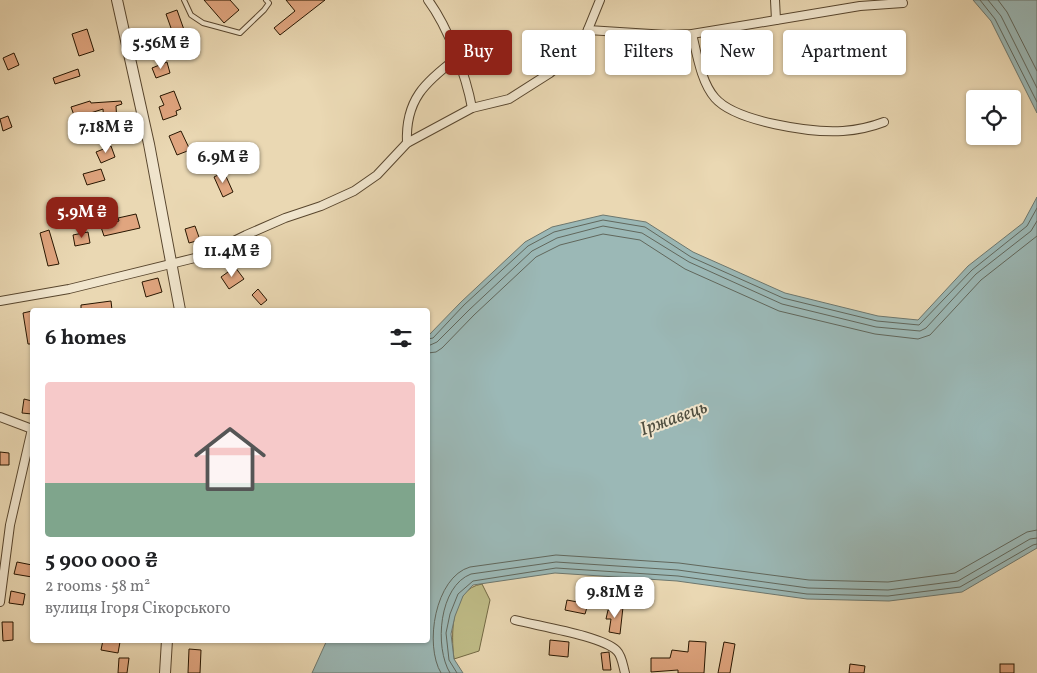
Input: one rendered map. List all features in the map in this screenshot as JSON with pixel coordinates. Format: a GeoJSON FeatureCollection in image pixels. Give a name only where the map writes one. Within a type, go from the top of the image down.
{"type":"FeatureCollection","features":[{"type":"Feature","properties":{"kind":"street"},"geometry":{"type":"LineString","coordinates":[[117,0],[149,144],[173,264],[180,308]]}},
{"type":"Feature","properties":{"kind":"street"},"geometry":{"type":"LineString","coordinates":[[428,0],[445,32]]}},
{"type":"Feature","properties":{"kind":"street"},"geometry":{"type":"LineString","coordinates":[[588,30],[600,0]]}},
{"type":"Feature","properties":{"kind":"street"},"geometry":{"type":"LineString","coordinates":[[776,0],[776,20]]}},
{"type":"Feature","properties":{"kind":"street"},"geometry":{"type":"LineString","coordinates":[[595,30],[667,35],[692,34],[860,6],[903,4]]}},
{"type":"Feature","properties":{"kind":"street"},"geometry":{"type":"LineString","coordinates":[[692,34],[704,79],[716,98],[740,115],[803,129],[843,131],[871,127],[884,122]]}},
{"type":"Feature","properties":{"kind":"street"},"geometry":{"type":"LineString","coordinates":[[407,143],[406,126],[415,97],[433,76],[445,67]]}},
{"type":"Feature","properties":{"kind":"street"},"geometry":{"type":"LineString","coordinates":[[463,75],[472,108]]}},
{"type":"Feature","properties":{"kind":"street"},"geometry":{"type":"LineString","coordinates":[[0,302],[69,289],[203,256],[285,218],[321,206],[354,191],[377,175],[407,143],[472,108],[509,99],[547,75]]}},
{"type":"Feature","properties":{"kind":"street"},"geometry":{"type":"LineString","coordinates":[[0,416],[30,428]]}},
{"type":"Feature","properties":{"kind":"street"},"geometry":{"type":"LineString","coordinates":[[0,602],[10,525],[30,438]]}},
{"type":"Feature","properties":{"kind":"street"},"geometry":{"type":"LineString","coordinates":[[516,620],[593,639],[612,647],[618,652],[624,673]]}},
{"type":"Feature","properties":{"kind":"street"},"geometry":{"type":"LineString","coordinates":[[165,673],[167,643]]}},
{"type":"Feature","properties":{"kind":"lane"},"geometry":{"type":"LineString","coordinates":[[184,0],[191,15],[204,23],[240,33],[264,10],[269,3],[266,0]]}},
{"type":"Feature","properties":{"kind":"shaded area"},"geometry":{"type":"Polygon","coordinates":[[[482,584],[490,600],[479,651],[454,659],[453,626],[458,604],[464,594],[471,588],[482,584]]]}},
{"type":"Feature","properties":{"kind":"water"},"geometry":{"type":"Polygon","coordinates":[[[973,0],[1037,0],[1037,113],[991,21],[973,0]]]}},
{"type":"Feature","properties":{"kind":"water","name":"Іржавець"},"geometry":{"type":"Polygon","coordinates":[[[1037,197],[1037,548],[962,592],[889,601],[807,599],[677,581],[555,573],[473,585],[463,596],[455,616],[451,634],[454,659],[463,673],[312,673],[326,643],[430,643],[430,334],[525,242],[552,227],[603,215],[646,222],[693,252],[785,293],[878,316],[918,320],[968,266],[1023,223],[1037,197]]]}},
{"type":"Feature","properties":{"kind":"building"},"geometry":{"type":"Polygon","coordinates":[[[204,0],[230,0],[239,10],[224,23],[204,0]]]}},
{"type":"Feature","properties":{"kind":"building"},"geometry":{"type":"Polygon","coordinates":[[[286,0],[325,0],[280,35],[274,28],[295,11],[286,0]]]}},
{"type":"Feature","properties":{"kind":"building"},"geometry":{"type":"Polygon","coordinates":[[[177,10],[188,41],[177,45],[166,14],[177,10]]]}},
{"type":"Feature","properties":{"kind":"building"},"geometry":{"type":"Polygon","coordinates":[[[87,29],[94,51],[79,56],[72,34],[87,29]]]}},
{"type":"Feature","properties":{"kind":"building"},"geometry":{"type":"Polygon","coordinates":[[[14,53],[19,65],[8,70],[3,58],[14,53]]]}},
{"type":"Feature","properties":{"kind":"building"},"geometry":{"type":"Polygon","coordinates":[[[167,62],[170,73],[156,78],[152,68],[167,62]]]}},
{"type":"Feature","properties":{"kind":"building"},"geometry":{"type":"Polygon","coordinates":[[[78,69],[80,76],[55,84],[53,78],[78,69]]]}},
{"type":"Feature","properties":{"kind":"building"},"geometry":{"type":"Polygon","coordinates":[[[174,91],[181,109],[176,111],[177,115],[163,120],[159,107],[164,105],[160,96],[174,91]]]}},
{"type":"Feature","properties":{"kind":"building"},"geometry":{"type":"Polygon","coordinates":[[[90,101],[91,103],[121,101],[122,104],[116,106],[117,123],[104,124],[103,109],[75,118],[71,107],[90,101]]]}},
{"type":"Feature","properties":{"kind":"building"},"geometry":{"type":"Polygon","coordinates":[[[8,116],[12,127],[3,131],[0,119],[8,116]]]}},
{"type":"Feature","properties":{"kind":"building"},"geometry":{"type":"Polygon","coordinates":[[[181,131],[190,150],[177,155],[169,136],[181,131]]]}},
{"type":"Feature","properties":{"kind":"building"},"geometry":{"type":"Polygon","coordinates":[[[111,146],[115,157],[101,163],[96,152],[111,146]]]}},
{"type":"Feature","properties":{"kind":"building"},"geometry":{"type":"Polygon","coordinates":[[[101,169],[105,180],[87,185],[83,174],[101,169]]]}},
{"type":"Feature","properties":{"kind":"building"},"geometry":{"type":"Polygon","coordinates":[[[224,172],[233,192],[223,197],[214,177],[224,172]]]}},
{"type":"Feature","properties":{"kind":"building"},"geometry":{"type":"Polygon","coordinates":[[[136,214],[140,228],[104,236],[101,227],[119,221],[118,218],[136,214]]]}},
{"type":"Feature","properties":{"kind":"building"},"geometry":{"type":"Polygon","coordinates":[[[195,226],[200,240],[189,243],[185,229],[195,226]]]}},
{"type":"Feature","properties":{"kind":"building"},"geometry":{"type":"Polygon","coordinates":[[[49,230],[59,264],[48,266],[40,233],[49,230]]]}},
{"type":"Feature","properties":{"kind":"building"},"geometry":{"type":"Polygon","coordinates":[[[88,232],[90,243],[75,246],[73,235],[88,232]]]}},
{"type":"Feature","properties":{"kind":"building"},"geometry":{"type":"Polygon","coordinates":[[[235,267],[244,279],[229,289],[221,277],[235,267]]]}},
{"type":"Feature","properties":{"kind":"building"},"geometry":{"type":"Polygon","coordinates":[[[158,278],[162,292],[146,297],[142,282],[158,278]]]}},
{"type":"Feature","properties":{"kind":"building"},"geometry":{"type":"Polygon","coordinates":[[[258,289],[267,300],[261,305],[252,295],[258,289]]]}},
{"type":"Feature","properties":{"kind":"building"},"geometry":{"type":"Polygon","coordinates":[[[111,301],[112,308],[81,308],[81,305],[111,301]]]}},
{"type":"Feature","properties":{"kind":"building"},"geometry":{"type":"Polygon","coordinates":[[[30,311],[30,344],[28,344],[23,313],[30,311]]]}},
{"type":"Feature","properties":{"kind":"building"},"geometry":{"type":"Polygon","coordinates":[[[24,399],[30,400],[30,414],[22,413],[24,399]]]}},
{"type":"Feature","properties":{"kind":"building"},"geometry":{"type":"Polygon","coordinates":[[[0,452],[9,453],[9,465],[0,465],[0,452]]]}},
{"type":"Feature","properties":{"kind":"building"},"geometry":{"type":"Polygon","coordinates":[[[17,562],[30,565],[30,577],[14,574],[17,562]]]}},
{"type":"Feature","properties":{"kind":"building"},"geometry":{"type":"Polygon","coordinates":[[[11,591],[25,594],[23,605],[9,603],[11,591]]]}},
{"type":"Feature","properties":{"kind":"building"},"geometry":{"type":"Polygon","coordinates":[[[567,600],[588,604],[585,614],[565,610],[567,600]]]}},
{"type":"Feature","properties":{"kind":"building"},"geometry":{"type":"Polygon","coordinates":[[[613,605],[623,607],[620,634],[609,632],[611,619],[606,619],[608,610],[612,611],[613,605]]]}},
{"type":"Feature","properties":{"kind":"building"},"geometry":{"type":"Polygon","coordinates":[[[2,622],[13,622],[13,640],[3,641],[2,622]]]}},
{"type":"Feature","properties":{"kind":"building"},"geometry":{"type":"Polygon","coordinates":[[[550,640],[569,642],[568,657],[549,655],[550,640]]]}},
{"type":"Feature","properties":{"kind":"building"},"geometry":{"type":"Polygon","coordinates":[[[689,641],[706,642],[704,673],[678,673],[678,670],[651,672],[651,658],[670,658],[672,650],[688,652],[689,641]]]}},
{"type":"Feature","properties":{"kind":"building"},"geometry":{"type":"Polygon","coordinates":[[[724,642],[735,644],[730,673],[718,673],[724,642]]]}},
{"type":"Feature","properties":{"kind":"building"},"geometry":{"type":"Polygon","coordinates":[[[102,643],[120,643],[118,653],[101,650],[102,643]]]}},
{"type":"Feature","properties":{"kind":"building"},"geometry":{"type":"Polygon","coordinates":[[[189,649],[201,650],[200,673],[188,673],[189,649]]]}},
{"type":"Feature","properties":{"kind":"building"},"geometry":{"type":"Polygon","coordinates":[[[609,652],[611,670],[603,670],[601,653],[609,652]]]}},
{"type":"Feature","properties":{"kind":"building"},"geometry":{"type":"Polygon","coordinates":[[[119,658],[129,658],[127,673],[118,673],[119,658]]]}},
{"type":"Feature","properties":{"kind":"building"},"geometry":{"type":"Polygon","coordinates":[[[850,664],[865,666],[864,673],[849,673],[850,664]]]}},
{"type":"Feature","properties":{"kind":"building"},"geometry":{"type":"Polygon","coordinates":[[[1000,664],[1014,664],[1014,673],[1000,673],[1000,664]]]}}]}
